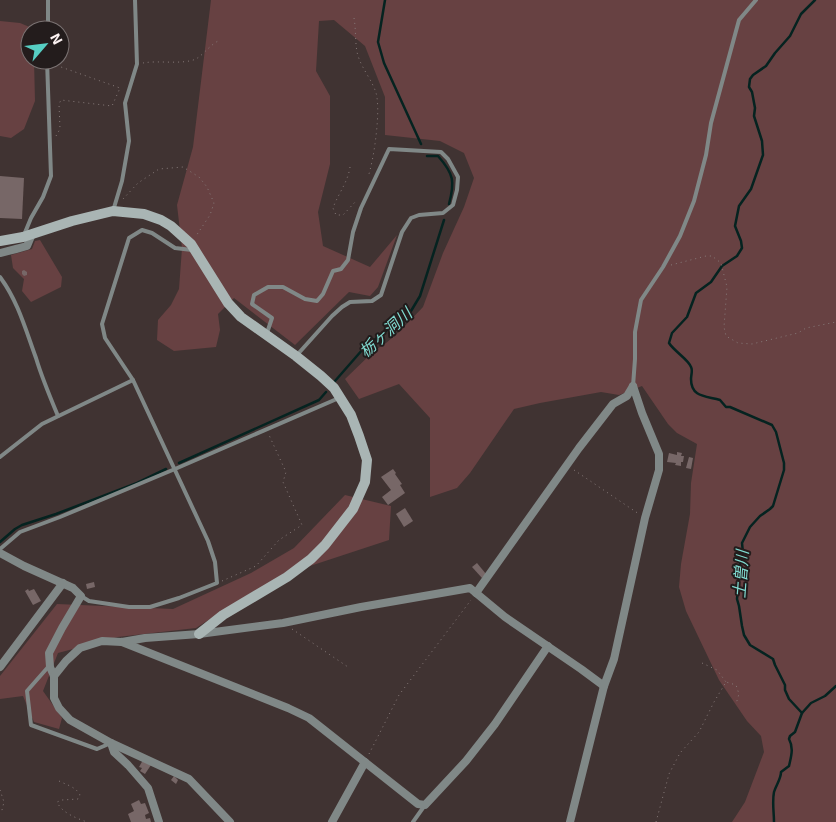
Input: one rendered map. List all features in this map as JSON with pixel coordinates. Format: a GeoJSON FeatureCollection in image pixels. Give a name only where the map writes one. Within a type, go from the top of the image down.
{"type":"FeatureCollection","features":[{"type":"Feature","properties":{"kind":"street"},"geometry":{"type":"LineString","coordinates":[[0,241],[27,236],[72,221],[113,211],[144,214],[161,220],[171,226],[192,247],[228,303],[241,318],[296,356],[321,376],[334,388],[351,414],[367,460],[365,482],[353,508],[311,560],[223,616],[199,634]]}},
{"type":"Feature","properties":{"kind":"street"},"geometry":{"type":"LineString","coordinates":[[0,253],[27,246],[27,236]]}},
{"type":"Feature","properties":{"kind":"street"},"geometry":{"type":"LineString","coordinates":[[476,593],[579,448],[613,404],[627,396],[633,386]]}},
{"type":"Feature","properties":{"kind":"street"},"geometry":{"type":"LineString","coordinates":[[570,822],[604,686],[614,659],[645,518],[659,470],[658,454],[633,386]]}},
{"type":"Feature","properties":{"kind":"street"},"geometry":{"type":"LineString","coordinates":[[0,551],[24,566],[73,588],[80,596],[50,653],[50,665],[54,676],[54,698],[59,708],[70,720],[110,743],[190,779],[230,822]]}},
{"type":"Feature","properties":{"kind":"street"},"geometry":{"type":"LineString","coordinates":[[0,667],[63,583]]}},
{"type":"Feature","properties":{"kind":"street"},"geometry":{"type":"LineString","coordinates":[[54,676],[80,648],[102,641],[122,642],[283,623],[470,588],[505,617],[604,686]]}},
{"type":"Feature","properties":{"kind":"street"},"geometry":{"type":"LineString","coordinates":[[122,642],[309,718],[418,804],[426,805],[466,761],[495,724],[548,646]]}},
{"type":"Feature","properties":{"kind":"street"},"geometry":{"type":"LineString","coordinates":[[110,743],[114,752],[148,788],[159,822]]}},
{"type":"Feature","properties":{"kind":"street"},"geometry":{"type":"LineString","coordinates":[[332,822],[365,762]]}},
{"type":"Feature","properties":{"kind":"lane"},"geometry":{"type":"LineString","coordinates":[[48,0],[48,20]]}},
{"type":"Feature","properties":{"kind":"lane"},"geometry":{"type":"LineString","coordinates":[[113,211],[122,181],[130,141],[125,103],[137,64],[135,0]]}},
{"type":"Feature","properties":{"kind":"lane"},"geometry":{"type":"LineString","coordinates":[[633,386],[635,332],[641,300],[664,267],[680,236],[694,201],[706,155],[711,123],[739,20],[756,0]]}},
{"type":"Feature","properties":{"kind":"lane"},"geometry":{"type":"LineString","coordinates":[[27,236],[31,218],[43,197],[51,176],[47,70]]}},
{"type":"Feature","properties":{"kind":"lane"},"geometry":{"type":"LineString","coordinates":[[266,335],[272,318],[252,304],[254,294],[268,287],[283,288],[305,299],[317,301],[324,294],[333,272],[342,268],[348,260],[358,216],[388,149],[441,152],[448,159],[458,177],[453,205],[443,213],[419,215],[411,218],[402,232],[381,295],[372,301],[350,302],[342,307],[296,356]]}},
{"type":"Feature","properties":{"kind":"lane"},"geometry":{"type":"LineString","coordinates":[[80,596],[89,600],[129,607],[150,607],[217,583],[215,562],[208,541],[133,380],[105,338],[102,324],[129,238],[142,230],[152,233],[174,248],[192,247]]}},
{"type":"Feature","properties":{"kind":"lane"},"geometry":{"type":"LineString","coordinates":[[0,277],[8,288],[22,320],[58,416]]}},
{"type":"Feature","properties":{"kind":"lane"},"geometry":{"type":"LineString","coordinates":[[0,457],[42,424],[133,380]]}},
{"type":"Feature","properties":{"kind":"lane"},"geometry":{"type":"LineString","coordinates":[[0,551],[20,532],[175,469],[340,397]]}},
{"type":"Feature","properties":{"kind":"lane"},"geometry":{"type":"LineString","coordinates":[[50,665],[27,691],[31,725],[97,749],[110,743]]}},
{"type":"Feature","properties":{"kind":"lane"},"geometry":{"type":"LineString","coordinates":[[413,822],[426,805]]}},
{"type":"Feature","properties":{"kind":"path"},"geometry":{"type":"LineString","coordinates":[[354,18],[357,51],[376,92],[379,103],[372,164],[366,183]]}},
{"type":"Feature","properties":{"kind":"path"},"geometry":{"type":"LineString","coordinates":[[137,64],[189,61],[197,58],[211,44],[218,41]]}},
{"type":"Feature","properties":{"kind":"path"},"geometry":{"type":"LineString","coordinates":[[50,145],[60,129],[59,104],[61,100],[112,106],[120,88],[69,70]]}},
{"type":"Feature","properties":{"kind":"path"},"geometry":{"type":"LineString","coordinates":[[113,211],[138,182],[159,169],[183,167],[199,177],[207,187],[214,204],[192,247]]}},
{"type":"Feature","properties":{"kind":"path"},"geometry":{"type":"LineString","coordinates":[[350,167],[349,176],[336,198],[333,208],[336,215],[343,215],[359,198]]}},
{"type":"Feature","properties":{"kind":"path"},"geometry":{"type":"LineString","coordinates":[[664,267],[706,256],[712,256],[721,263],[727,287],[724,327],[726,336],[738,343],[752,344],[798,334],[806,328],[836,322]]}},
{"type":"Feature","properties":{"kind":"path"},"geometry":{"type":"LineString","coordinates":[[217,583],[256,566],[279,540],[302,525],[283,482],[286,472],[266,430]]}},
{"type":"Feature","properties":{"kind":"path"},"geometry":{"type":"LineString","coordinates":[[567,466],[645,518]]}},
{"type":"Feature","properties":{"kind":"path"},"geometry":{"type":"LineString","coordinates":[[365,762],[400,695],[476,593]]}},
{"type":"Feature","properties":{"kind":"path"},"geometry":{"type":"LineString","coordinates":[[283,623],[348,666]]}},
{"type":"Feature","properties":{"kind":"path"},"geometry":{"type":"LineString","coordinates":[[702,663],[718,670],[726,682],[736,685],[739,694],[736,704]]}},
{"type":"Feature","properties":{"kind":"path"},"geometry":{"type":"LineString","coordinates":[[656,822],[669,774],[680,753],[699,732],[726,682]]}},
{"type":"Feature","properties":{"kind":"path"},"geometry":{"type":"LineString","coordinates":[[59,781],[74,788],[80,795],[78,799],[57,802],[58,806],[86,822]]}},
{"type":"Feature","properties":{"kind":"path"},"geometry":{"type":"LineString","coordinates":[[0,790],[4,802],[1,814]]}},
{"type":"Feature","properties":{"kind":"shaded area"},"geometry":{"type":"Polygon","coordinates":[[[211,0],[836,0],[836,822],[732,822],[745,802],[764,752],[761,736],[747,721],[719,680],[686,611],[679,587],[690,514],[691,483],[697,444],[677,433],[668,424],[642,386],[619,395],[601,392],[514,409],[470,473],[457,488],[430,497],[430,418],[399,384],[359,399],[345,379],[374,351],[400,331],[423,307],[474,178],[464,153],[440,141],[385,135],[385,97],[365,46],[334,20],[319,21],[316,71],[330,96],[330,164],[318,212],[323,246],[370,267],[397,235],[378,287],[370,296],[349,292],[295,345],[234,298],[218,314],[220,330],[216,347],[174,351],[157,340],[158,320],[171,305],[179,289],[182,248],[177,205],[193,147],[211,0]]]}},
{"type":"Feature","properties":{"kind":"shaded area"},"geometry":{"type":"Polygon","coordinates":[[[0,21],[20,23],[20,70],[34,70],[35,101],[24,129],[11,138],[0,136],[0,21]]]}},
{"type":"Feature","properties":{"kind":"shaded area"},"geometry":{"type":"Polygon","coordinates":[[[40,240],[62,277],[61,287],[31,302],[22,291],[24,279],[13,268],[11,255],[32,249],[35,241],[40,240]]]}},
{"type":"Feature","properties":{"kind":"shaded area"},"geometry":{"type":"Polygon","coordinates":[[[345,495],[391,506],[389,540],[310,566],[254,591],[196,628],[118,637],[58,653],[43,691],[62,718],[59,729],[34,722],[23,696],[0,699],[0,676],[57,604],[173,609],[251,573],[294,548],[345,495]]]}},
{"type":"Feature","properties":{"kind":"building"},"geometry":{"type":"Polygon","coordinates":[[[0,176],[24,178],[22,219],[0,218],[0,176]]]}},
{"type":"Feature","properties":{"kind":"building"},"geometry":{"type":"Polygon","coordinates":[[[22,271],[27,272],[27,275],[24,276],[22,271]]]}},
{"type":"Feature","properties":{"kind":"building"},"geometry":{"type":"Polygon","coordinates":[[[677,452],[682,453],[681,456],[684,456],[681,466],[675,465],[676,463],[667,462],[669,453],[677,455],[677,452]]]}},
{"type":"Feature","properties":{"kind":"building"},"geometry":{"type":"Polygon","coordinates":[[[689,457],[693,458],[691,469],[686,468],[689,457]]]}},
{"type":"Feature","properties":{"kind":"building"},"geometry":{"type":"Polygon","coordinates":[[[393,469],[405,493],[388,505],[382,497],[391,490],[381,477],[393,469]]]}},
{"type":"Feature","properties":{"kind":"building"},"geometry":{"type":"Polygon","coordinates":[[[405,508],[413,521],[404,527],[396,514],[405,508]]]}},
{"type":"Feature","properties":{"kind":"building"},"geometry":{"type":"Polygon","coordinates":[[[477,563],[486,574],[482,578],[472,567],[477,563]]]}},
{"type":"Feature","properties":{"kind":"building"},"geometry":{"type":"Polygon","coordinates":[[[94,582],[95,587],[87,589],[86,584],[94,582]]]}},
{"type":"Feature","properties":{"kind":"building"},"geometry":{"type":"Polygon","coordinates":[[[28,589],[29,591],[34,589],[41,601],[33,605],[25,591],[28,589]]]}},
{"type":"Feature","properties":{"kind":"building"},"geometry":{"type":"Polygon","coordinates":[[[143,760],[151,765],[145,774],[140,771],[142,768],[139,767],[143,760]]]}},
{"type":"Feature","properties":{"kind":"building"},"geometry":{"type":"Polygon","coordinates":[[[174,776],[178,780],[176,784],[171,780],[174,776]]]}},
{"type":"Feature","properties":{"kind":"building"},"geometry":{"type":"Polygon","coordinates":[[[139,800],[141,804],[145,803],[149,813],[145,815],[146,819],[150,818],[151,822],[131,822],[128,814],[134,811],[131,804],[139,800]]]}},
{"type":"Feature","properties":{"kind":"waterway","name":"栃ヶ洞川"},"geometry":{"type":"LineString","coordinates":[[385,0],[378,42],[384,63],[421,144]]}},
{"type":"Feature","properties":{"kind":"waterway","name":"土曽川"},"geometry":{"type":"LineString","coordinates":[[802,713],[789,699],[773,659],[750,645],[744,635],[737,599],[740,564],[743,553],[742,543],[750,527],[773,506],[784,470],[776,432],[772,425],[726,407],[720,400],[697,393],[692,385],[690,364],[669,343],[672,333],[687,317],[696,293],[711,282],[722,266],[737,256],[742,248],[735,226],[739,206],[751,189],[763,155],[762,141],[754,116],[755,108],[752,92],[749,87],[750,79],[766,66],[790,36],[801,14],[815,0]]}},
{"type":"Feature","properties":{"kind":"waterway","name":"栃ヶ洞川"},"geometry":{"type":"LineString","coordinates":[[427,156],[438,156],[450,173],[452,190],[449,204]]}},
{"type":"Feature","properties":{"kind":"waterway","name":"栃ヶ洞川"},"geometry":{"type":"LineString","coordinates":[[335,381],[363,349],[411,311],[420,296],[444,220]]}},
{"type":"Feature","properties":{"kind":"waterway","name":"栃ヶ洞川"},"geometry":{"type":"LineString","coordinates":[[179,463],[319,400],[326,392]]}},
{"type":"Feature","properties":{"kind":"waterway","name":"栃ヶ洞川"},"geometry":{"type":"LineString","coordinates":[[0,542],[22,525],[137,483],[166,469]]}},
{"type":"Feature","properties":{"kind":"waterway","name":"土曽川"},"geometry":{"type":"LineString","coordinates":[[774,822],[774,792],[781,772],[789,766],[792,752],[790,736],[795,732],[802,713],[811,703],[825,696],[836,686]]}}]}
